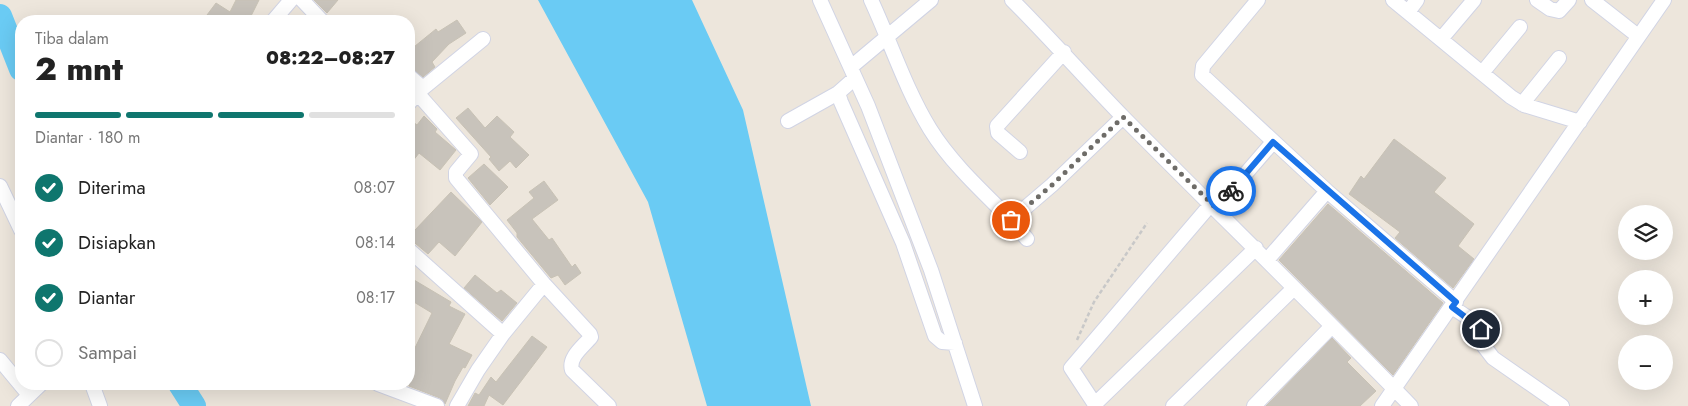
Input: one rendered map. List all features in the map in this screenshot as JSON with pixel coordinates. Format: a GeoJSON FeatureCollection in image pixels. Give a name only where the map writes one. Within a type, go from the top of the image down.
{"type":"FeatureCollection","features":[{"type":"Feature","properties":{"kind":"street"},"geometry":{"type":"LineString","coordinates":[[279,15],[291,0]]}},
{"type":"Feature","properties":{"kind":"street"},"geometry":{"type":"LineString","coordinates":[[302,0],[316,15]]}},
{"type":"Feature","properties":{"kind":"street"},"geometry":{"type":"LineString","coordinates":[[820,0],[853,73],[931,270],[975,406]]}},
{"type":"Feature","properties":{"kind":"street"},"geometry":{"type":"LineString","coordinates":[[871,0],[904,79],[933,134],[965,173],[1011,220],[1027,240]]}},
{"type":"Feature","properties":{"kind":"street"},"geometry":{"type":"LineString","coordinates":[[788,121],[838,93],[853,73],[888,37],[931,0]]}},
{"type":"Feature","properties":{"kind":"street"},"geometry":{"type":"LineString","coordinates":[[1012,0],[1064,52],[1123,117],[1256,248],[1331,328],[1410,406]]}},
{"type":"Feature","properties":{"kind":"street"},"geometry":{"type":"LineString","coordinates":[[1258,0],[1203,66],[1202,75],[1327,192],[1481,329],[1485,336],[1483,345],[1493,358],[1562,406]]}},
{"type":"Feature","properties":{"kind":"street"},"geometry":{"type":"LineString","coordinates":[[1393,0],[1522,104],[1580,122]]}},
{"type":"Feature","properties":{"kind":"street"},"geometry":{"type":"LineString","coordinates":[[1408,12],[1417,0]]}},
{"type":"Feature","properties":{"kind":"street"},"geometry":{"type":"LineString","coordinates":[[1441,39],[1474,0]]}},
{"type":"Feature","properties":{"kind":"street"},"geometry":{"type":"LineString","coordinates":[[1537,0],[1550,9],[1559,12],[1569,0]]}},
{"type":"Feature","properties":{"kind":"street"},"geometry":{"type":"LineString","coordinates":[[1592,0],[1638,36]]}},
{"type":"Feature","properties":{"kind":"street"},"geometry":{"type":"LineString","coordinates":[[1382,406],[1664,0]]}},
{"type":"Feature","properties":{"kind":"street"},"geometry":{"type":"LineString","coordinates":[[1482,73],[1520,27]]}},
{"type":"Feature","properties":{"kind":"street"},"geometry":{"type":"LineString","coordinates":[[483,39],[417,95],[472,154],[456,172],[456,178],[544,284],[590,334],[591,337],[572,359],[572,370],[609,406]]}},
{"type":"Feature","properties":{"kind":"street"},"geometry":{"type":"LineString","coordinates":[[1020,152],[998,133],[997,126],[1064,52]]}},
{"type":"Feature","properties":{"kind":"street"},"geometry":{"type":"LineString","coordinates":[[1522,104],[1559,58]]}},
{"type":"Feature","properties":{"kind":"street"},"geometry":{"type":"LineString","coordinates":[[838,93],[903,243],[935,336],[942,342],[954,343]]}},
{"type":"Feature","properties":{"kind":"street"},"geometry":{"type":"LineString","coordinates":[[1011,220],[1052,185],[1123,117]]}},
{"type":"Feature","properties":{"kind":"street"},"geometry":{"type":"LineString","coordinates":[[1256,248],[1095,405],[1072,368],[1214,206],[1273,142]]}},
{"type":"Feature","properties":{"kind":"street"},"geometry":{"type":"LineString","coordinates":[[0,186],[15,217]]}},
{"type":"Feature","properties":{"kind":"street"},"geometry":{"type":"LineString","coordinates":[[1267,260],[1327,192]]}},
{"type":"Feature","properties":{"kind":"street"},"geometry":{"type":"LineString","coordinates":[[415,255],[503,334]]}},
{"type":"Feature","properties":{"kind":"street"},"geometry":{"type":"LineString","coordinates":[[457,406],[478,370],[503,334],[544,284]]}},
{"type":"Feature","properties":{"kind":"street"},"geometry":{"type":"LineString","coordinates":[[1173,406],[1294,288]]}},
{"type":"Feature","properties":{"kind":"street"},"geometry":{"type":"LineString","coordinates":[[1254,406],[1331,328]]}},
{"type":"Feature","properties":{"kind":"street"},"geometry":{"type":"LineString","coordinates":[[0,360],[15,378]]}},
{"type":"Feature","properties":{"kind":"street"},"geometry":{"type":"LineString","coordinates":[[25,390],[29,395]]}},
{"type":"Feature","properties":{"kind":"street"},"geometry":{"type":"LineString","coordinates":[[18,406],[34,390]]}},
{"type":"Feature","properties":{"kind":"street"},"geometry":{"type":"LineString","coordinates":[[94,390],[100,406]]}},
{"type":"Feature","properties":{"kind":"street"},"geometry":{"type":"LineString","coordinates":[[394,390],[436,406]]}},
{"type":"Feature","properties":{"kind":"path"},"geometry":{"type":"LineString","coordinates":[[1075,345],[1079,332],[1094,302],[1147,223]]}},
{"type":"Feature","properties":{"kind":"water"},"geometry":{"type":"Polygon","coordinates":[[[538,0],[692,0],[743,110],[811,406],[707,406],[648,202],[538,0]]]}},
{"type":"Feature","properties":{"kind":"building"},"geometry":{"type":"Polygon","coordinates":[[[236,0],[259,0],[252,15],[207,15],[216,3],[230,12],[236,0]]]}},
{"type":"Feature","properties":{"kind":"building"},"geometry":{"type":"Polygon","coordinates":[[[314,0],[338,0],[327,13],[314,0]]]}},
{"type":"Feature","properties":{"kind":"building"},"geometry":{"type":"Polygon","coordinates":[[[457,20],[466,33],[449,44],[432,62],[435,67],[423,77],[415,71],[415,46],[436,29],[438,32],[457,20]]]}},
{"type":"Feature","properties":{"kind":"building"},"geometry":{"type":"Polygon","coordinates":[[[468,108],[485,128],[497,116],[514,132],[510,137],[529,155],[516,168],[510,161],[499,171],[489,159],[491,157],[456,118],[468,108]]]}},
{"type":"Feature","properties":{"kind":"building"},"geometry":{"type":"Polygon","coordinates":[[[424,116],[437,129],[435,132],[456,150],[440,170],[419,153],[415,158],[415,124],[417,125],[424,116]]]}},
{"type":"Feature","properties":{"kind":"building"},"geometry":{"type":"Polygon","coordinates":[[[1394,139],[1446,178],[1434,192],[1474,224],[1458,246],[1474,259],[1453,288],[1395,238],[1400,232],[1349,194],[1361,176],[1364,179],[1394,139]]]}},
{"type":"Feature","properties":{"kind":"building"},"geometry":{"type":"Polygon","coordinates":[[[484,164],[508,187],[490,205],[468,178],[484,164]]]}},
{"type":"Feature","properties":{"kind":"building"},"geometry":{"type":"Polygon","coordinates":[[[544,181],[558,200],[532,219],[549,240],[552,238],[572,267],[575,264],[581,273],[565,285],[558,275],[551,278],[517,237],[517,233],[507,220],[534,198],[529,192],[544,181]]]}},
{"type":"Feature","properties":{"kind":"building"},"geometry":{"type":"Polygon","coordinates":[[[451,192],[482,222],[455,256],[439,242],[428,254],[415,243],[415,230],[451,192]]]}},
{"type":"Feature","properties":{"kind":"building"},"geometry":{"type":"Polygon","coordinates":[[[1328,204],[1443,303],[1393,375],[1279,260],[1328,204]]]}},
{"type":"Feature","properties":{"kind":"building"},"geometry":{"type":"Polygon","coordinates":[[[475,275],[497,293],[501,290],[517,303],[502,321],[464,288],[475,275]]]}},
{"type":"Feature","properties":{"kind":"building"},"geometry":{"type":"Polygon","coordinates":[[[415,281],[451,302],[449,306],[465,314],[449,344],[472,355],[455,381],[445,404],[440,398],[415,388],[415,348],[432,313],[415,303],[415,281]]]}},
{"type":"Feature","properties":{"kind":"building"},"geometry":{"type":"Polygon","coordinates":[[[532,336],[547,347],[503,405],[489,395],[484,406],[468,406],[475,393],[479,395],[491,377],[496,382],[532,336]]]}},
{"type":"Feature","properties":{"kind":"building"},"geometry":{"type":"Polygon","coordinates":[[[1332,338],[1351,358],[1347,362],[1376,391],[1360,406],[1266,406],[1332,338]]]}},
{"type":"Feature","properties":{"kind":"waterway"},"geometry":{"type":"LineString","coordinates":[[0,16],[15,54]]}},
{"type":"Feature","properties":{"kind":"waterway"},"geometry":{"type":"LineString","coordinates":[[184,390],[194,406]]}},
{"type":"Feature","properties":{"kind":"way so far"},"geometry":{"type":"LineString","coordinates":[[1011,220],[1052,185],[1123,117],[1216,208],[1231,191]]}},
{"type":"Feature","properties":{"kind":"route"},"geometry":{"type":"LineString","coordinates":[[1231,191],[1273,142],[1327,192],[1456,302],[1452,307],[1481,329]]}}]}
